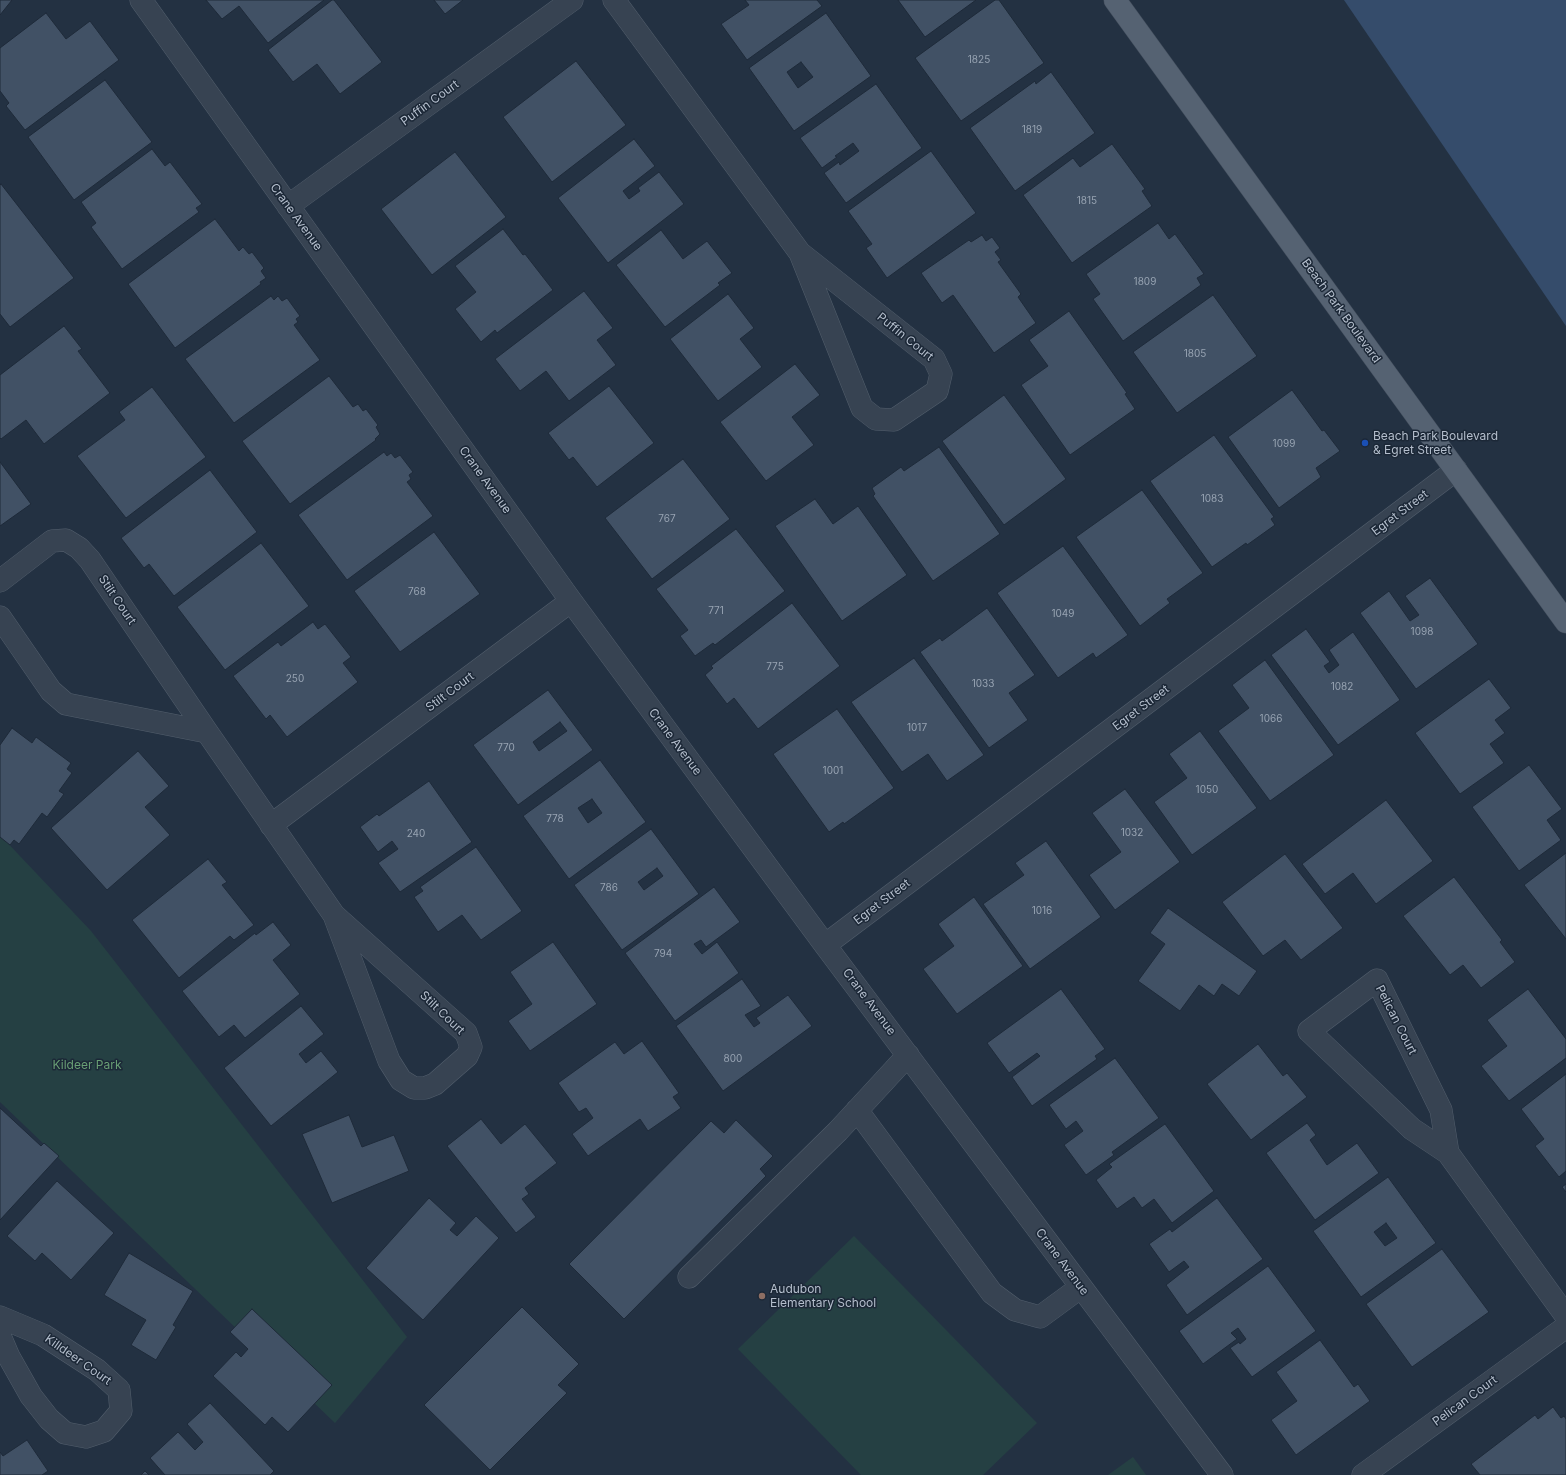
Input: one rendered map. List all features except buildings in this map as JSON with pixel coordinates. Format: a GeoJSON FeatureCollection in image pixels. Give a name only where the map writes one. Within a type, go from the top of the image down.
{"type":"FeatureCollection","features":[{"type":"Feature","properties":{"kind":"main road","name":"Beach Park Boulevard"},"geometry":{"type":"LineString","coordinates":[[1115,0],[1566,622]]}},
{"type":"Feature","properties":{"kind":"street","name":"Crane Avenue"},"geometry":{"type":"LineString","coordinates":[[141,0],[571,601],[1222,1475]]}},
{"type":"Feature","properties":{"kind":"street","name":"Puffin Court"},"geometry":{"type":"LineString","coordinates":[[288,206],[572,0]]}},
{"type":"Feature","properties":{"kind":"street","name":"Puffin Court"},"geometry":{"type":"LineString","coordinates":[[614,0],[800,253],[862,408],[876,419],[894,420],[937,391],[941,374],[934,359],[800,253]]}},
{"type":"Feature","properties":{"kind":"street","name":"Egret Street"},"geometry":{"type":"LineString","coordinates":[[825,944],[1456,470]]}},
{"type":"Feature","properties":{"kind":"street","name":"Stilt Court"},"geometry":{"type":"LineString","coordinates":[[0,581],[52,541],[66,540],[79,548],[90,560],[334,915],[466,1033],[471,1047],[467,1056],[435,1084],[425,1088],[414,1088],[401,1080],[389,1061],[334,915]]}},
{"type":"Feature","properties":{"kind":"street","name":"Stilt Court"},"geometry":{"type":"LineString","coordinates":[[272,825],[571,601]]}},
{"type":"Feature","properties":{"kind":"street"},"geometry":{"type":"LineString","coordinates":[[0,617],[51,691],[66,704],[207,732]]}},
{"type":"Feature","properties":{"kind":"street","name":"Pelican Court"},"geometry":{"type":"LineString","coordinates":[[1448,1153],[1441,1110],[1377,980],[1309,1031],[1412,1128],[1448,1153],[1566,1316]]}},
{"type":"Feature","properties":{"kind":"street"},"geometry":{"type":"LineString","coordinates":[[689,1277],[838,1131],[908,1055]]}},
{"type":"Feature","properties":{"kind":"street"},"geometry":{"type":"LineString","coordinates":[[857,1110],[992,1293],[1015,1310],[1040,1317],[1082,1287]]}},
{"type":"Feature","properties":{"kind":"street","name":"Killdeer Court"},"geometry":{"type":"LineString","coordinates":[[0,1317],[43,1335],[97,1370],[119,1390],[121,1411],[104,1431],[86,1437],[65,1433],[49,1419],[31,1396],[9,1357],[0,1336]]}},
{"type":"Feature","properties":{"kind":"street","name":"Pelican Court"},"geometry":{"type":"LineString","coordinates":[[1363,1475],[1566,1327]]}},
{"type":"Feature","properties":{"kind":"green space","name":"Kildeer Park"},"geometry":{"type":"Polygon","coordinates":[[[0,835],[91,931],[407,1337],[335,1423],[0,1102],[0,835]]]}},
{"type":"Feature","properties":{"kind":"green space"},"geometry":{"type":"Polygon","coordinates":[[[854,1236],[1037,1423],[983,1475],[861,1475],[738,1349],[854,1236]]]}},
{"type":"Feature","properties":{"kind":"green space"},"geometry":{"type":"Polygon","coordinates":[[[1133,1457],[1146,1475],[1108,1475],[1133,1457]]]}},
{"type":"Feature","properties":{"kind":"water"},"geometry":{"type":"Polygon","coordinates":[[[1344,0],[1566,0],[1566,326],[1344,0]]]}},
{"type":"Feature","properties":{"kind":"place","name":"Beach Park Boulevard & Egret Street"},"geometry":{"type":"Point","coordinates":[1365,443]}},
{"type":"Feature","properties":{"kind":"place","name":"Audubon Elementary School"},"geometry":{"type":"Point","coordinates":[762,1296]}}]}
